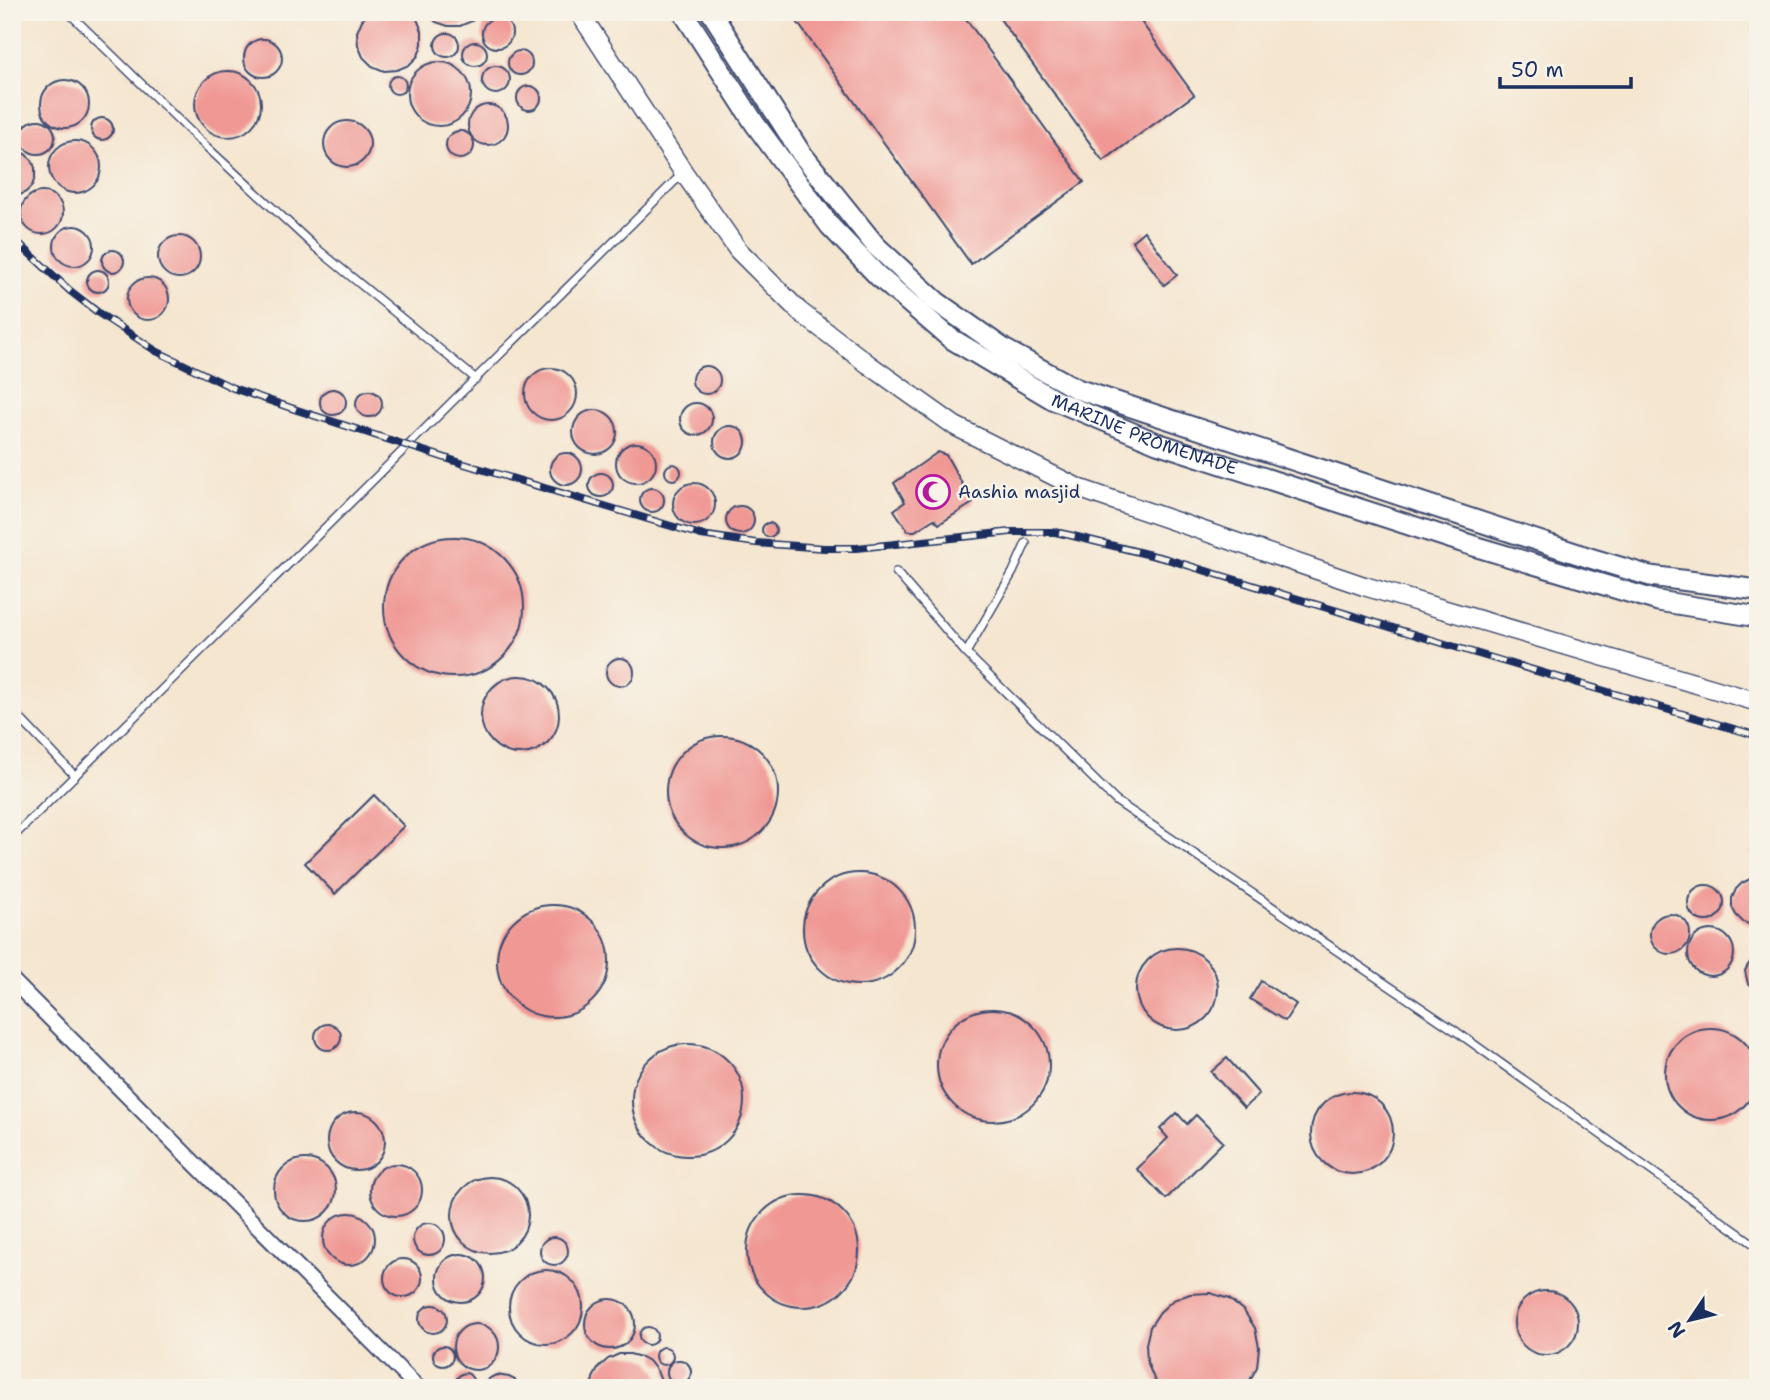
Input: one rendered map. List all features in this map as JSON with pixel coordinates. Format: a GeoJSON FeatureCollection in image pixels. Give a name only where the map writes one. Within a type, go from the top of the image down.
{"type":"FeatureCollection","features":[{"type":"Feature","properties":{"kind":"main road","name":"MARINE PROMENADE"},"geometry":{"type":"LineString","coordinates":[[683,12],[755,124],[830,226],[878,276],[950,338],[1054,400],[1157,443],[1477,547],[1658,601],[1758,617]]}},
{"type":"Feature","properties":{"kind":"main road","name":"MARINE PROMENADE"},"geometry":{"type":"LineString","coordinates":[[711,12],[801,153],[876,246],[937,302],[1004,349],[1077,389],[1590,558],[1650,576],[1758,590]]}},
{"type":"Feature","properties":{"kind":"street"},"geometry":{"type":"LineString","coordinates":[[579,12],[684,173],[738,250],[799,311],[956,426],[1078,488],[1364,586],[1758,702]]}},
{"type":"Feature","properties":{"kind":"street"},"geometry":{"type":"LineString","coordinates":[[12,980],[418,1388]]}},
{"type":"Feature","properties":{"kind":"lane"},"geometry":{"type":"LineString","coordinates":[[68,12],[197,138],[315,247],[476,379]]}},
{"type":"Feature","properties":{"kind":"lane"},"geometry":{"type":"LineString","coordinates":[[12,838],[684,173]]}},
{"type":"Feature","properties":{"kind":"lane"},"geometry":{"type":"LineString","coordinates":[[966,653],[1013,572],[1026,543]]}},
{"type":"Feature","properties":{"kind":"lane"},"geometry":{"type":"LineString","coordinates":[[896,572],[966,653],[1116,801],[1457,1032],[1758,1247]]}},
{"type":"Feature","properties":{"kind":"lane"},"geometry":{"type":"LineString","coordinates":[[12,710],[75,776]]}},
{"type":"Feature","properties":{"kind":"building"},"geometry":{"type":"Polygon","coordinates":[[[370,12],[409,12],[417,19],[422,31],[422,44],[418,56],[409,65],[384,71],[372,66],[363,57],[357,32],[362,20],[370,12]]]}},
{"type":"Feature","properties":{"kind":"building"},"geometry":{"type":"Polygon","coordinates":[[[426,12],[480,12],[472,21],[460,26],[448,26],[436,22],[426,12]]]}},
{"type":"Feature","properties":{"kind":"building"},"geometry":{"type":"Polygon","coordinates":[[[790,12],[961,12],[1084,182],[971,264],[790,12]]]}},
{"type":"Feature","properties":{"kind":"building"},"geometry":{"type":"Polygon","coordinates":[[[995,12],[1134,12],[1194,95],[1103,161],[995,12]]]}},
{"type":"Feature","properties":{"kind":"building"},"geometry":{"type":"Polygon","coordinates":[[[497,18],[508,22],[512,33],[508,44],[497,48],[486,44],[482,33],[486,22],[497,18]]]}},
{"type":"Feature","properties":{"kind":"building"},"geometry":{"type":"Polygon","coordinates":[[[447,33],[455,37],[459,45],[455,53],[447,57],[439,53],[435,45],[439,37],[447,33]]]}},
{"type":"Feature","properties":{"kind":"building"},"geometry":{"type":"Polygon","coordinates":[[[263,39],[276,45],[282,58],[276,71],[263,77],[250,71],[244,58],[250,45],[263,39]]]}},
{"type":"Feature","properties":{"kind":"building"},"geometry":{"type":"Polygon","coordinates":[[[475,42],[483,46],[487,54],[483,62],[475,66],[467,62],[463,54],[467,46],[475,42]]]}},
{"type":"Feature","properties":{"kind":"building"},"geometry":{"type":"Polygon","coordinates":[[[520,51],[528,55],[532,63],[528,71],[520,75],[512,71],[508,63],[512,55],[520,51]]]}},
{"type":"Feature","properties":{"kind":"building"},"geometry":{"type":"Polygon","coordinates":[[[439,62],[451,64],[462,71],[469,82],[469,106],[462,117],[451,124],[439,126],[427,124],[416,117],[409,106],[407,94],[409,82],[416,71],[427,64],[439,62]]]}},
{"type":"Feature","properties":{"kind":"building"},"geometry":{"type":"Polygon","coordinates":[[[496,66],[506,70],[510,80],[506,90],[496,94],[486,90],[482,80],[486,70],[496,66]]]}},
{"type":"Feature","properties":{"kind":"building"},"geometry":{"type":"Polygon","coordinates":[[[221,71],[235,71],[247,76],[256,85],[261,104],[259,117],[252,128],[235,137],[221,137],[209,132],[200,123],[195,111],[195,97],[200,85],[209,76],[221,71]]]}},
{"type":"Feature","properties":{"kind":"building"},"geometry":{"type":"Polygon","coordinates":[[[393,76],[401,76],[406,85],[404,92],[393,94],[388,89],[388,81],[393,76]]]}},
{"type":"Feature","properties":{"kind":"building"},"geometry":{"type":"Polygon","coordinates":[[[65,80],[82,87],[89,104],[82,121],[65,128],[48,121],[41,104],[48,87],[65,80]]]}},
{"type":"Feature","properties":{"kind":"building"},"geometry":{"type":"Polygon","coordinates":[[[529,86],[538,89],[541,98],[538,107],[529,110],[520,107],[517,98],[520,89],[529,86]]]}},
{"type":"Feature","properties":{"kind":"building"},"geometry":{"type":"Polygon","coordinates":[[[488,105],[502,111],[508,125],[502,139],[488,145],[474,139],[468,125],[474,111],[488,105]]]}},
{"type":"Feature","properties":{"kind":"building"},"geometry":{"type":"Polygon","coordinates":[[[102,118],[110,121],[113,129],[110,137],[102,140],[94,137],[91,129],[94,121],[102,118]]]}},
{"type":"Feature","properties":{"kind":"building"},"geometry":{"type":"Polygon","coordinates":[[[38,120],[50,125],[55,137],[50,149],[38,154],[26,149],[21,137],[26,125],[38,120]]]}},
{"type":"Feature","properties":{"kind":"building"},"geometry":{"type":"Polygon","coordinates":[[[347,121],[356,122],[363,128],[369,135],[369,153],[363,160],[356,166],[347,167],[338,166],[331,160],[325,153],[324,144],[325,135],[331,128],[338,122],[347,121]]]}},
{"type":"Feature","properties":{"kind":"building"},"geometry":{"type":"Polygon","coordinates":[[[460,131],[470,135],[474,145],[470,155],[460,159],[450,155],[446,145],[450,135],[460,131]]]}},
{"type":"Feature","properties":{"kind":"building"},"geometry":{"type":"Polygon","coordinates":[[[75,141],[94,148],[101,167],[94,186],[75,193],[56,186],[49,167],[56,148],[75,141]]]}},
{"type":"Feature","properties":{"kind":"building"},"geometry":{"type":"Polygon","coordinates":[[[12,151],[25,154],[32,160],[35,168],[32,186],[18,196],[12,196],[12,151]]]}},
{"type":"Feature","properties":{"kind":"building"},"geometry":{"type":"Polygon","coordinates":[[[42,192],[57,198],[63,213],[57,228],[42,234],[27,228],[21,213],[27,198],[42,192]]]}},
{"type":"Feature","properties":{"kind":"building"},"geometry":{"type":"Polygon","coordinates":[[[74,226],[82,227],[88,232],[93,238],[93,254],[88,260],[82,265],[74,266],[66,265],[60,260],[55,254],[54,246],[55,238],[60,232],[66,227],[74,226]]]}},
{"type":"Feature","properties":{"kind":"building"},"geometry":{"type":"Polygon","coordinates":[[[1144,231],[1177,275],[1164,285],[1132,241],[1144,231]]]}},
{"type":"Feature","properties":{"kind":"building"},"geometry":{"type":"Polygon","coordinates":[[[179,236],[194,242],[200,257],[194,272],[179,278],[164,272],[158,257],[164,242],[179,236]]]}},
{"type":"Feature","properties":{"kind":"building"},"geometry":{"type":"Polygon","coordinates":[[[113,250],[121,253],[124,261],[121,269],[113,272],[105,269],[102,261],[105,253],[113,250]]]}},
{"type":"Feature","properties":{"kind":"building"},"geometry":{"type":"Polygon","coordinates":[[[98,270],[106,273],[109,281],[106,289],[98,292],[90,289],[87,281],[90,273],[98,270]]]}},
{"type":"Feature","properties":{"kind":"building"},"geometry":{"type":"Polygon","coordinates":[[[148,278],[163,284],[169,299],[163,314],[148,320],[133,314],[127,299],[133,284],[148,278]]]}},
{"type":"Feature","properties":{"kind":"building"},"geometry":{"type":"Polygon","coordinates":[[[706,366],[716,370],[720,380],[716,390],[706,394],[696,390],[692,380],[696,370],[706,366]]]}},
{"type":"Feature","properties":{"kind":"building"},"geometry":{"type":"Polygon","coordinates":[[[551,368],[561,370],[569,376],[575,384],[575,404],[569,412],[561,418],[551,420],[541,418],[533,412],[527,404],[525,394],[527,384],[533,376],[541,370],[551,368]]]}},
{"type":"Feature","properties":{"kind":"building"},"geometry":{"type":"Polygon","coordinates":[[[333,389],[342,393],[346,402],[342,411],[333,415],[324,411],[320,402],[324,393],[333,389]]]}},
{"type":"Feature","properties":{"kind":"building"},"geometry":{"type":"Polygon","coordinates":[[[369,391],[378,395],[382,404],[378,413],[369,417],[360,413],[356,404],[360,395],[369,391]]]}},
{"type":"Feature","properties":{"kind":"building"},"geometry":{"type":"Polygon","coordinates":[[[696,403],[708,407],[712,419],[708,431],[696,435],[684,431],[680,419],[684,407],[696,403]]]}},
{"type":"Feature","properties":{"kind":"building"},"geometry":{"type":"Polygon","coordinates":[[[595,410],[604,411],[611,416],[616,423],[616,441],[611,448],[604,453],[595,454],[586,453],[579,448],[574,441],[573,432],[574,423],[579,416],[586,411],[595,410]]]}},
{"type":"Feature","properties":{"kind":"building"},"geometry":{"type":"Polygon","coordinates":[[[730,426],[742,430],[746,442],[742,454],[730,458],[718,454],[714,442],[718,430],[730,426]]]}},
{"type":"Feature","properties":{"kind":"building"},"geometry":{"type":"Polygon","coordinates":[[[636,443],[644,444],[650,449],[655,455],[655,471],[650,477],[644,482],[636,483],[628,482],[622,477],[617,471],[616,463],[617,455],[622,449],[628,444],[636,443]]]}},
{"type":"Feature","properties":{"kind":"building","name":"Aashia masjid"},"geometry":{"type":"Polygon","coordinates":[[[938,452],[946,455],[973,503],[939,524],[934,519],[915,531],[908,531],[894,510],[905,502],[894,483],[938,452]]]}},
{"type":"Feature","properties":{"kind":"building"},"geometry":{"type":"Polygon","coordinates":[[[566,453],[578,457],[582,469],[578,481],[566,485],[554,481],[550,469],[554,457],[566,453]]]}},
{"type":"Feature","properties":{"kind":"building"},"geometry":{"type":"Polygon","coordinates":[[[673,464],[679,466],[679,478],[673,480],[667,478],[665,472],[667,466],[673,464]]]}},
{"type":"Feature","properties":{"kind":"building"},"geometry":{"type":"Polygon","coordinates":[[[601,473],[610,476],[613,485],[610,494],[601,497],[592,494],[589,485],[592,476],[601,473]]]}},
{"type":"Feature","properties":{"kind":"building"},"geometry":{"type":"Polygon","coordinates":[[[694,483],[709,489],[715,504],[709,519],[694,525],[679,519],[673,504],[679,489],[694,483]]]}},
{"type":"Feature","properties":{"kind":"building"},"geometry":{"type":"Polygon","coordinates":[[[652,488],[660,492],[664,500],[660,508],[652,512],[644,508],[640,500],[644,492],[652,488]]]}},
{"type":"Feature","properties":{"kind":"building"},"geometry":{"type":"Polygon","coordinates":[[[740,506],[750,510],[754,520],[750,530],[740,534],[730,530],[726,520],[730,510],[740,506]]]}},
{"type":"Feature","properties":{"kind":"building"},"geometry":{"type":"Polygon","coordinates":[[[766,523],[772,523],[776,530],[772,537],[766,537],[762,533],[762,527],[766,523]]]}},
{"type":"Feature","properties":{"kind":"building"},"geometry":{"type":"Polygon","coordinates":[[[454,537],[481,542],[504,557],[519,580],[524,607],[519,634],[504,657],[481,672],[454,677],[427,672],[404,657],[389,634],[384,607],[389,580],[404,557],[427,542],[454,537]]]}},
{"type":"Feature","properties":{"kind":"building"},"geometry":{"type":"Polygon","coordinates":[[[620,658],[630,662],[634,672],[630,682],[620,686],[610,682],[606,672],[610,662],[620,658]]]}},
{"type":"Feature","properties":{"kind":"building"},"geometry":{"type":"Polygon","coordinates":[[[520,676],[535,679],[548,687],[556,700],[559,715],[556,730],[548,743],[535,751],[520,754],[505,751],[492,743],[484,730],[481,715],[484,700],[492,687],[505,679],[520,676]]]}},
{"type":"Feature","properties":{"kind":"building"},"geometry":{"type":"Polygon","coordinates":[[[722,736],[743,740],[762,752],[774,771],[778,792],[774,813],[762,832],[743,844],[722,848],[701,844],[682,832],[670,813],[666,792],[670,771],[682,752],[701,740],[722,736]]]}},
{"type":"Feature","properties":{"kind":"building"},"geometry":{"type":"Polygon","coordinates":[[[374,795],[404,826],[335,894],[305,863],[374,795]]]}},
{"type":"Feature","properties":{"kind":"building"},"geometry":{"type":"Polygon","coordinates":[[[1758,842],[1758,873],[1752,852],[1758,842]]]}},
{"type":"Feature","properties":{"kind":"building"},"geometry":{"type":"Polygon","coordinates":[[[859,873],[881,877],[899,889],[911,907],[915,929],[911,951],[899,969],[881,981],[859,985],[837,981],[819,969],[807,951],[803,929],[807,907],[819,889],[837,877],[859,873]]]}},
{"type":"Feature","properties":{"kind":"building"},"geometry":{"type":"Polygon","coordinates":[[[1750,879],[1758,879],[1758,925],[1743,922],[1732,907],[1736,889],[1750,879]]]}},
{"type":"Feature","properties":{"kind":"building"},"geometry":{"type":"Polygon","coordinates":[[[1706,885],[1718,891],[1724,903],[1718,915],[1706,921],[1694,915],[1688,903],[1694,891],[1706,885]]]}},
{"type":"Feature","properties":{"kind":"building"},"geometry":{"type":"Polygon","coordinates":[[[553,905],[575,909],[593,921],[605,939],[609,961],[605,983],[593,1001],[575,1013],[553,1017],[531,1013],[513,1001],[501,983],[497,961],[501,939],[513,921],[531,909],[553,905]]]}},
{"type":"Feature","properties":{"kind":"building"},"geometry":{"type":"Polygon","coordinates":[[[1670,914],[1684,920],[1690,934],[1684,948],[1670,954],[1656,948],[1650,934],[1656,920],[1670,914]]]}},
{"type":"Feature","properties":{"kind":"building"},"geometry":{"type":"Polygon","coordinates":[[[1711,930],[1727,937],[1734,953],[1727,969],[1711,976],[1695,969],[1688,953],[1695,937],[1711,930]]]}},
{"type":"Feature","properties":{"kind":"building"},"geometry":{"type":"Polygon","coordinates":[[[1177,948],[1193,952],[1206,960],[1214,973],[1218,989],[1214,1005],[1206,1018],[1193,1026],[1177,1030],[1161,1026],[1148,1018],[1140,1005],[1136,989],[1140,973],[1148,960],[1161,952],[1177,948]]]}},
{"type":"Feature","properties":{"kind":"building"},"geometry":{"type":"Polygon","coordinates":[[[1758,957],[1758,991],[1748,984],[1745,971],[1752,960],[1758,957]]]}},
{"type":"Feature","properties":{"kind":"building"},"geometry":{"type":"Polygon","coordinates":[[[1261,981],[1296,1004],[1285,1021],[1250,999],[1261,981]]]}},
{"type":"Feature","properties":{"kind":"building"},"geometry":{"type":"Polygon","coordinates":[[[993,1009],[1015,1013],[1033,1025],[1045,1043],[1049,1065],[1045,1087],[1033,1105],[1015,1117],[993,1121],[971,1117],[953,1105],[941,1087],[937,1065],[941,1043],[953,1025],[971,1013],[993,1009]]]}},
{"type":"Feature","properties":{"kind":"building"},"geometry":{"type":"Polygon","coordinates":[[[328,1024],[337,1028],[341,1037],[337,1046],[328,1050],[319,1046],[315,1037],[319,1028],[328,1024]]]}},
{"type":"Feature","properties":{"kind":"building"},"geometry":{"type":"Polygon","coordinates":[[[1711,1028],[1729,1031],[1744,1041],[1754,1056],[1757,1074],[1754,1092],[1744,1107],[1729,1117],[1711,1120],[1693,1117],[1678,1107],[1668,1092],[1665,1074],[1668,1056],[1678,1041],[1693,1031],[1711,1028]]]}},
{"type":"Feature","properties":{"kind":"building"},"geometry":{"type":"Polygon","coordinates":[[[688,1044],[709,1048],[728,1060],[740,1079],[744,1100],[740,1121],[728,1140],[709,1152],[688,1156],[667,1152],[648,1140],[636,1121],[632,1100],[636,1079],[648,1060],[667,1048],[688,1044]]]}},
{"type":"Feature","properties":{"kind":"building"},"geometry":{"type":"Polygon","coordinates":[[[1227,1058],[1259,1094],[1244,1108],[1211,1072],[1227,1058]]]}},
{"type":"Feature","properties":{"kind":"building"},"geometry":{"type":"Polygon","coordinates":[[[1352,1092],[1368,1096],[1381,1104],[1389,1117],[1393,1133],[1389,1149],[1381,1162],[1368,1170],[1352,1174],[1336,1170],[1323,1162],[1315,1149],[1311,1133],[1315,1117],[1323,1104],[1336,1096],[1352,1092]]]}},
{"type":"Feature","properties":{"kind":"building"},"geometry":{"type":"Polygon","coordinates":[[[356,1112],[367,1114],[380,1125],[385,1141],[383,1152],[372,1165],[356,1170],[345,1168],[332,1157],[327,1141],[329,1130],[340,1117],[356,1112]]]}},
{"type":"Feature","properties":{"kind":"building"},"geometry":{"type":"Polygon","coordinates":[[[1177,1113],[1187,1124],[1196,1115],[1223,1142],[1166,1199],[1137,1169],[1168,1138],[1160,1129],[1177,1113]]]}},
{"type":"Feature","properties":{"kind":"building"},"geometry":{"type":"Polygon","coordinates":[[[299,1159],[311,1159],[327,1168],[334,1178],[334,1202],[327,1212],[311,1221],[299,1221],[288,1216],[279,1207],[274,1196],[274,1184],[279,1173],[288,1164],[299,1159]]]}},
{"type":"Feature","properties":{"kind":"building"},"geometry":{"type":"Polygon","coordinates":[[[396,1164],[415,1171],[422,1190],[415,1209],[396,1216],[377,1209],[370,1190],[377,1171],[396,1164]]]}},
{"type":"Feature","properties":{"kind":"building"},"geometry":{"type":"Polygon","coordinates":[[[490,1177],[505,1180],[517,1188],[525,1200],[528,1215],[525,1230],[517,1242],[505,1250],[490,1253],[475,1250],[463,1242],[455,1230],[452,1215],[455,1200],[463,1188],[475,1180],[490,1177]]]}},
{"type":"Feature","properties":{"kind":"building"},"geometry":{"type":"Polygon","coordinates":[[[803,1195],[824,1199],[843,1211],[855,1230],[859,1251],[855,1272],[843,1291],[824,1303],[803,1307],[782,1303],[763,1291],[751,1272],[747,1251],[751,1230],[763,1211],[782,1199],[803,1195]]]}},
{"type":"Feature","properties":{"kind":"building"},"geometry":{"type":"Polygon","coordinates":[[[349,1213],[368,1220],[375,1239],[368,1258],[349,1265],[330,1258],[323,1239],[330,1220],[349,1213]]]}},
{"type":"Feature","properties":{"kind":"building"},"geometry":{"type":"Polygon","coordinates":[[[429,1223],[441,1227],[445,1239],[441,1251],[429,1255],[417,1251],[413,1239],[417,1227],[429,1223]]]}},
{"type":"Feature","properties":{"kind":"building"},"geometry":{"type":"Polygon","coordinates":[[[554,1237],[564,1241],[568,1251],[564,1261],[554,1265],[544,1261],[540,1251],[544,1241],[554,1237]]]}},
{"type":"Feature","properties":{"kind":"building"},"geometry":{"type":"Polygon","coordinates":[[[461,1254],[478,1261],[485,1278],[478,1295],[461,1302],[444,1295],[437,1278],[444,1261],[461,1254]]]}},
{"type":"Feature","properties":{"kind":"building"},"geometry":{"type":"Polygon","coordinates":[[[403,1259],[417,1264],[422,1278],[417,1292],[403,1297],[389,1292],[384,1278],[389,1264],[403,1259]]]}},
{"type":"Feature","properties":{"kind":"building"},"geometry":{"type":"Polygon","coordinates":[[[546,1270],[560,1273],[572,1281],[580,1293],[583,1307],[580,1321],[572,1333],[560,1341],[546,1344],[532,1341],[520,1333],[512,1321],[509,1307],[512,1293],[520,1281],[532,1273],[546,1270]]]}},
{"type":"Feature","properties":{"kind":"building"},"geometry":{"type":"Polygon","coordinates":[[[1546,1291],[1564,1297],[1572,1305],[1578,1323],[1572,1341],[1564,1349],[1546,1355],[1528,1349],[1520,1341],[1514,1323],[1520,1305],[1528,1297],[1546,1291]]]}},
{"type":"Feature","properties":{"kind":"building"},"geometry":{"type":"Polygon","coordinates":[[[1210,1293],[1229,1299],[1244,1311],[1255,1328],[1259,1347],[1257,1367],[1244,1388],[1161,1388],[1147,1362],[1146,1344],[1150,1327],[1160,1312],[1173,1300],[1190,1294],[1210,1293]]]}},
{"type":"Feature","properties":{"kind":"building"},"geometry":{"type":"Polygon","coordinates":[[[610,1299],[628,1306],[635,1324],[628,1342],[610,1349],[592,1342],[585,1324],[592,1306],[610,1299]]]}},
{"type":"Feature","properties":{"kind":"building"},"geometry":{"type":"Polygon","coordinates":[[[433,1305],[443,1309],[447,1319],[443,1329],[433,1333],[423,1329],[419,1319],[423,1309],[433,1305]]]}},
{"type":"Feature","properties":{"kind":"building"},"geometry":{"type":"Polygon","coordinates":[[[476,1324],[492,1331],[499,1347],[492,1363],[476,1370],[460,1363],[453,1347],[460,1331],[476,1324]]]}},
{"type":"Feature","properties":{"kind":"building"},"geometry":{"type":"Polygon","coordinates":[[[648,1327],[654,1330],[657,1336],[654,1342],[648,1345],[642,1342],[639,1336],[642,1330],[648,1327]]]}},
{"type":"Feature","properties":{"kind":"building"},"geometry":{"type":"Polygon","coordinates":[[[443,1346],[450,1349],[453,1356],[450,1363],[443,1366],[436,1363],[433,1356],[436,1349],[443,1346]]]}},
{"type":"Feature","properties":{"kind":"building"},"geometry":{"type":"Polygon","coordinates":[[[664,1347],[670,1350],[673,1356],[670,1362],[664,1365],[658,1362],[655,1356],[658,1350],[664,1347]]]}},
{"type":"Feature","properties":{"kind":"building"},"geometry":{"type":"Polygon","coordinates":[[[619,1354],[630,1354],[650,1362],[657,1371],[662,1388],[592,1388],[593,1378],[599,1367],[619,1354]]]}},
{"type":"Feature","properties":{"kind":"building"},"geometry":{"type":"Polygon","coordinates":[[[679,1360],[690,1367],[691,1372],[684,1383],[679,1384],[668,1377],[667,1372],[674,1361],[679,1360]]]}},
{"type":"Feature","properties":{"kind":"building"},"geometry":{"type":"Polygon","coordinates":[[[466,1373],[473,1379],[472,1388],[459,1388],[457,1378],[466,1373]]]}},
{"type":"Feature","properties":{"kind":"building"},"geometry":{"type":"Polygon","coordinates":[[[496,1375],[515,1380],[520,1388],[482,1388],[496,1375]]]}},
{"type":"Feature","properties":{"kind":"railway"},"geometry":{"type":"LineString","coordinates":[[12,237],[69,290],[100,314],[156,351],[233,388],[461,463],[701,535],[756,543],[857,548],[1010,532],[1055,532],[1167,559],[1758,736]]}},
{"type":"Feature","properties":{"kind":"place","name":"Aashia masjid"},"geometry":{"type":"Point","coordinates":[933,492]}}]}
